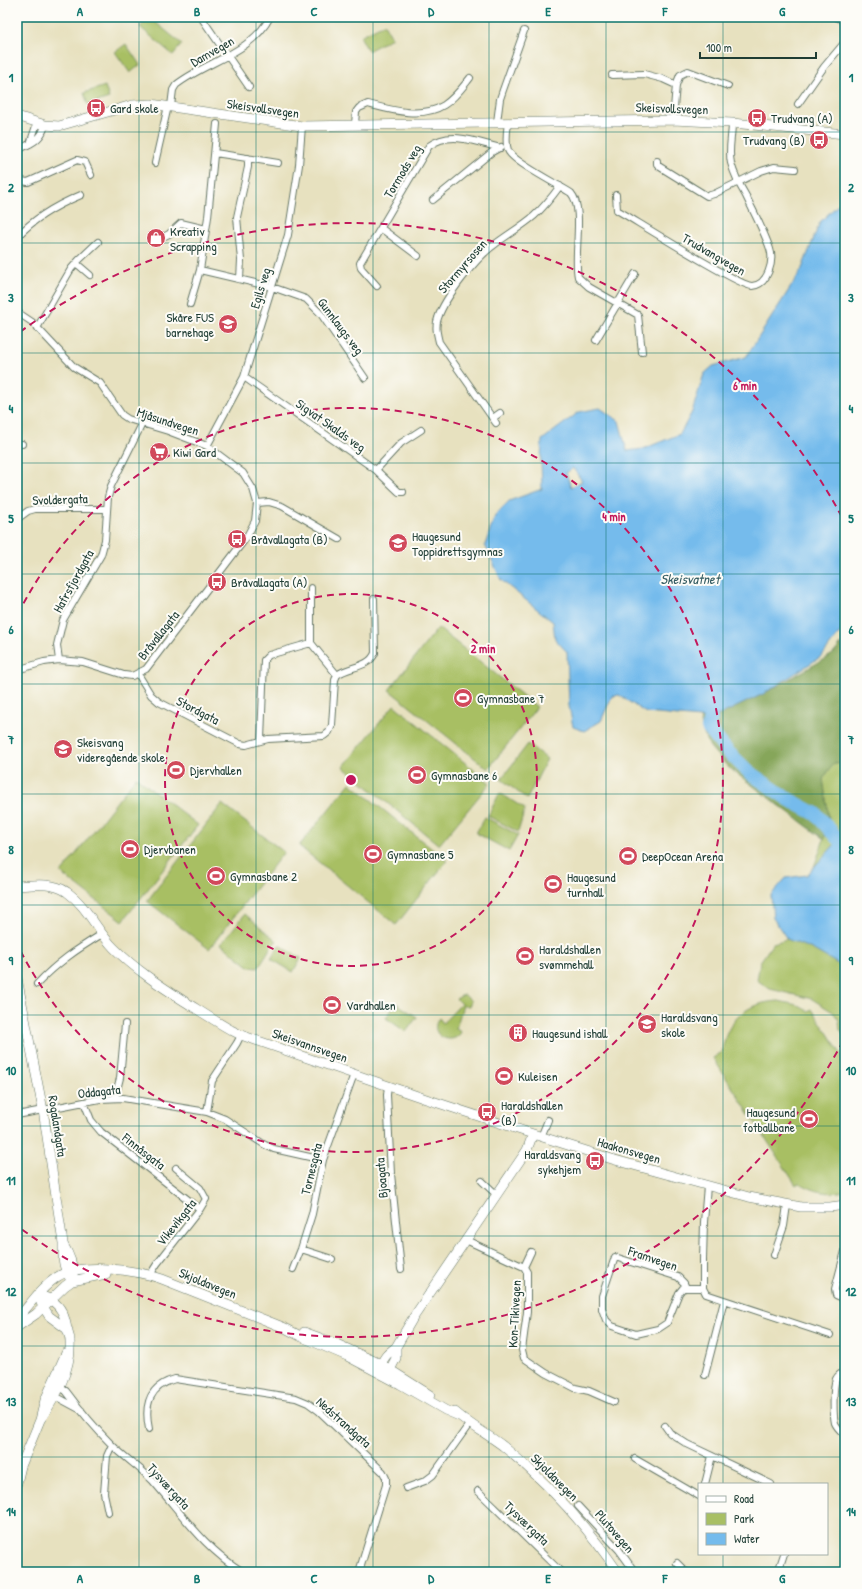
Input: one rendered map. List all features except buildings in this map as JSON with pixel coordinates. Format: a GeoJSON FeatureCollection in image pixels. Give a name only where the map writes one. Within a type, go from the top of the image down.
{"type":"FeatureCollection","features":[{"type":"Feature","properties":{"kind":"main road","name":"Skeisvollsvegen"},"geometry":{"type":"LineString","coordinates":[[17,116],[39,123],[59,126],[132,105],[152,104],[302,126],[673,120],[732,123],[845,134]]}},
{"type":"Feature","properties":{"kind":"main road"},"geometry":{"type":"LineString","coordinates":[[17,110],[39,123]]}},
{"type":"Feature","properties":{"kind":"main road","name":"Skeisvannsvegen"},"geometry":{"type":"LineString","coordinates":[[17,886],[49,885],[58,887],[67,892],[83,909],[102,934],[125,958],[153,980],[218,1023],[241,1034],[388,1086],[537,1136]]}},
{"type":"Feature","properties":{"kind":"main road","name":"Rogalandgata"},"geometry":{"type":"LineString","coordinates":[[17,978],[21,1015],[43,1110],[63,1243],[70,1257],[70,1272],[72,1281]]}},
{"type":"Feature","properties":{"kind":"main road"},"geometry":{"type":"LineString","coordinates":[[381,1364],[387,1353],[396,1347],[413,1318],[537,1136]]}},
{"type":"Feature","properties":{"kind":"main road","name":"Haakonsvegen"},"geometry":{"type":"LineString","coordinates":[[537,1136],[707,1186],[788,1205],[816,1208],[844,1207]]}},
{"type":"Feature","properties":{"kind":"main road","name":"Skjoldavegen"},"geometry":{"type":"LineString","coordinates":[[70,1272],[109,1269],[150,1275],[285,1328],[303,1332],[339,1345],[381,1364],[386,1372]]}},
{"type":"Feature","properties":{"kind":"main road","name":"Skjoldavegen"},"geometry":{"type":"LineString","coordinates":[[17,1327],[27,1321],[72,1281],[120,1271]]}},
{"type":"Feature","properties":{"kind":"main road"},"geometry":{"type":"LineString","coordinates":[[17,1319],[37,1294],[52,1281],[70,1272]]}},
{"type":"Feature","properties":{"kind":"main road"},"geometry":{"type":"LineString","coordinates":[[17,1483],[19,1470],[40,1420],[45,1400],[55,1390],[61,1363],[69,1349],[70,1339],[62,1310],[51,1299],[37,1294]]}},
{"type":"Feature","properties":{"kind":"main road"},"geometry":{"type":"LineString","coordinates":[[37,1294],[42,1308],[49,1316],[68,1330]]}},
{"type":"Feature","properties":{"kind":"main road","name":"Skjoldavegen"},"geometry":{"type":"LineString","coordinates":[[285,1328],[302,1338],[386,1372],[447,1406],[459,1416],[484,1432],[514,1455],[556,1494],[593,1537],[618,1572]]}},
{"type":"Feature","properties":{"kind":"main road"},"geometry":{"type":"LineString","coordinates":[[386,1372],[396,1358],[396,1347]]}},
{"type":"Feature","properties":{"kind":"street"},"geometry":{"type":"LineString","coordinates":[[202,17],[249,87]]}},
{"type":"Feature","properties":{"kind":"street","name":"Damvegen"},"geometry":{"type":"LineString","coordinates":[[169,106],[173,90],[176,85],[229,56],[254,38],[264,28],[270,17]]}},
{"type":"Feature","properties":{"kind":"street"},"geometry":{"type":"LineString","coordinates":[[836,17],[845,21]]}},
{"type":"Feature","properties":{"kind":"street"},"geometry":{"type":"LineString","coordinates":[[497,122],[500,99],[524,31]]}},
{"type":"Feature","properties":{"kind":"street"},"geometry":{"type":"LineString","coordinates":[[798,104],[824,67],[845,42]]}},
{"type":"Feature","properties":{"kind":"street"},"geometry":{"type":"LineString","coordinates":[[673,120],[676,85],[680,75],[688,71],[728,86]]}},
{"type":"Feature","properties":{"kind":"street"},"geometry":{"type":"LineString","coordinates":[[612,74],[644,74],[663,79],[676,85]]}},
{"type":"Feature","properties":{"kind":"street"},"geometry":{"type":"LineString","coordinates":[[354,124],[356,112],[359,108],[368,104],[404,112],[436,109],[450,100],[470,78]]}},
{"type":"Feature","properties":{"kind":"street"},"geometry":{"type":"LineString","coordinates":[[155,164],[169,106]]}},
{"type":"Feature","properties":{"kind":"street"},"geometry":{"type":"LineString","coordinates":[[508,122],[508,151],[514,158],[571,193],[577,203],[576,270],[578,277],[589,287],[638,315],[642,352]]}},
{"type":"Feature","properties":{"kind":"street"},"geometry":{"type":"LineString","coordinates":[[17,150],[30,144],[39,123]]}},
{"type":"Feature","properties":{"kind":"street","name":"Trudvangvegen"},"geometry":{"type":"LineString","coordinates":[[616,195],[617,210],[742,283],[753,286],[762,281],[769,272],[771,260],[770,250],[731,164],[732,123]]}},
{"type":"Feature","properties":{"kind":"street"},"geometry":{"type":"LineString","coordinates":[[190,304],[200,270],[215,153],[217,124]]}},
{"type":"Feature","properties":{"kind":"street","name":"Egils veg"},"geometry":{"type":"LineString","coordinates":[[207,446],[244,377],[272,287],[291,222],[299,165],[302,126]]}},
{"type":"Feature","properties":{"kind":"street","name":"Tormods veg"},"geometry":{"type":"LineString","coordinates":[[377,286],[361,268],[360,263],[382,229],[429,146],[443,138],[454,137],[500,148]]}},
{"type":"Feature","properties":{"kind":"street","name":"Tormods veg"},"geometry":{"type":"LineString","coordinates":[[433,200],[486,157],[500,148],[507,146]]}},
{"type":"Feature","properties":{"kind":"street"},"geometry":{"type":"LineString","coordinates":[[215,153],[278,163]]}},
{"type":"Feature","properties":{"kind":"street"},"geometry":{"type":"LineString","coordinates":[[240,279],[241,260],[237,217],[248,167],[248,158]]}},
{"type":"Feature","properties":{"kind":"street"},"geometry":{"type":"LineString","coordinates":[[17,175],[21,181],[28,182],[77,160],[85,162],[91,175]]}},
{"type":"Feature","properties":{"kind":"street"},"geometry":{"type":"LineString","coordinates":[[657,161],[657,164],[660,167],[707,196],[761,171],[774,167],[795,169]]}},
{"type":"Feature","properties":{"kind":"street","name":"Stormyrsosen"},"geometry":{"type":"LineString","coordinates":[[500,413],[494,420],[438,342],[436,331],[437,318],[447,299],[486,252],[535,215],[548,202],[560,186]]}},
{"type":"Feature","properties":{"kind":"street"},"geometry":{"type":"LineString","coordinates":[[17,237],[26,227],[40,216],[66,201],[82,195]]}},
{"type":"Feature","properties":{"kind":"street"},"geometry":{"type":"LineString","coordinates":[[163,237],[169,234],[181,223],[206,229]]}},
{"type":"Feature","properties":{"kind":"street"},"geometry":{"type":"LineString","coordinates":[[382,229],[418,256]]}},
{"type":"Feature","properties":{"kind":"street"},"geometry":{"type":"LineString","coordinates":[[38,328],[76,263],[98,242]]}},
{"type":"Feature","properties":{"kind":"street"},"geometry":{"type":"LineString","coordinates":[[76,263],[90,275]]}},
{"type":"Feature","properties":{"kind":"street","name":"Gunnlaugs veg"},"geometry":{"type":"LineString","coordinates":[[200,270],[272,287],[306,299],[313,305],[365,378]]}},
{"type":"Feature","properties":{"kind":"street"},"geometry":{"type":"LineString","coordinates":[[596,340],[635,274]]}},
{"type":"Feature","properties":{"kind":"street","name":"Mjåsundvegen"},"geometry":{"type":"LineString","coordinates":[[17,312],[38,328],[74,367],[100,383],[122,415],[128,419],[168,430],[207,446],[243,473],[253,489],[257,503]]}},
{"type":"Feature","properties":{"kind":"street","name":"Sigvat Skalds veg"},"geometry":{"type":"LineString","coordinates":[[244,377],[376,470],[399,492],[403,492]]}},
{"type":"Feature","properties":{"kind":"street","name":"Hafrsfjordgata"},"geometry":{"type":"LineString","coordinates":[[59,660],[57,645],[63,620],[97,564],[104,547],[106,509],[111,486],[142,424]]}},
{"type":"Feature","properties":{"kind":"street"},"geometry":{"type":"LineString","coordinates":[[376,470],[401,444],[421,430]]}},
{"type":"Feature","properties":{"kind":"street"},"geometry":{"type":"LineString","coordinates":[[257,503],[268,502],[282,506],[338,539]]}},
{"type":"Feature","properties":{"kind":"street","name":"Bråvallagata"},"geometry":{"type":"LineString","coordinates":[[17,670],[44,662],[59,660],[83,662],[124,675],[132,676],[138,674],[152,662],[246,538],[255,521],[257,503]]}},
{"type":"Feature","properties":{"kind":"street","name":"Svoldergata"},"geometry":{"type":"LineString","coordinates":[[17,519],[28,511],[35,509],[106,509]]}},
{"type":"Feature","properties":{"kind":"street"},"geometry":{"type":"LineString","coordinates":[[311,588],[311,643],[337,675],[373,659],[375,653],[374,599]]}},
{"type":"Feature","properties":{"kind":"street"},"geometry":{"type":"LineString","coordinates":[[261,740],[264,660],[269,655],[311,643]]}},
{"type":"Feature","properties":{"kind":"street","name":"Stordgata"},"geometry":{"type":"LineString","coordinates":[[138,674],[151,695],[159,702],[240,744],[246,745],[261,740],[324,736],[329,732],[332,725],[335,680],[337,675]]}},
{"type":"Feature","properties":{"kind":"street"},"geometry":{"type":"LineString","coordinates":[[37,984],[64,958],[102,934]]}},
{"type":"Feature","properties":{"kind":"street"},"geometry":{"type":"LineString","coordinates":[[115,1097],[120,1078],[125,1024]]}},
{"type":"Feature","properties":{"kind":"street"},"geometry":{"type":"LineString","coordinates":[[207,1112],[212,1081],[237,1044],[241,1034]]}},
{"type":"Feature","properties":{"kind":"street","name":"Tornesgata"},"geometry":{"type":"LineString","coordinates":[[293,1270],[312,1214],[323,1160],[354,1074]]}},
{"type":"Feature","properties":{"kind":"street","name":"Bjoagata"},"geometry":{"type":"LineString","coordinates":[[388,1086],[387,1094],[391,1174],[401,1269]]}},
{"type":"Feature","properties":{"kind":"street","name":"Oddagata"},"geometry":{"type":"LineString","coordinates":[[17,1114],[115,1097],[207,1112],[225,1119],[265,1145],[274,1149],[323,1160]]}},
{"type":"Feature","properties":{"kind":"street","name":"Finnåsgata"},"geometry":{"type":"LineString","coordinates":[[84,1102],[91,1120],[101,1132],[200,1209]]}},
{"type":"Feature","properties":{"kind":"street"},"geometry":{"type":"LineString","coordinates":[[537,1136],[548,1120]]}},
{"type":"Feature","properties":{"kind":"street","name":"Vikevikgata"},"geometry":{"type":"LineString","coordinates":[[150,1275],[206,1199],[193,1182],[176,1168]]}},
{"type":"Feature","properties":{"kind":"street"},"geometry":{"type":"LineString","coordinates":[[482,1181],[497,1196]]}},
{"type":"Feature","properties":{"kind":"street"},"geometry":{"type":"LineString","coordinates":[[707,1186],[704,1222],[703,1288],[706,1294],[830,1335]]}},
{"type":"Feature","properties":{"kind":"street"},"geometry":{"type":"LineString","coordinates":[[774,1255],[784,1226],[788,1205]]}},
{"type":"Feature","properties":{"kind":"street","name":"Kon-Tikivegen"},"geometry":{"type":"LineString","coordinates":[[466,1240],[524,1267],[527,1272],[527,1312],[522,1350],[524,1358],[546,1374],[575,1388],[589,1391],[614,1402]]}},
{"type":"Feature","properties":{"kind":"street"},"geometry":{"type":"LineString","coordinates":[[301,1249],[332,1259]]}},
{"type":"Feature","properties":{"kind":"street"},"geometry":{"type":"LineString","coordinates":[[845,1251],[835,1289],[836,1295],[845,1299]]}},
{"type":"Feature","properties":{"kind":"street","name":"Kon-Tikivegen"},"geometry":{"type":"LineString","coordinates":[[524,1267],[531,1252]]}},
{"type":"Feature","properties":{"kind":"street","name":"Framvegen"},"geometry":{"type":"LineString","coordinates":[[686,1288],[684,1283],[678,1277],[615,1257],[602,1296],[602,1309],[606,1320],[612,1326],[636,1334],[658,1329],[668,1323],[680,1290],[686,1288],[703,1288]]}},
{"type":"Feature","properties":{"kind":"street"},"geometry":{"type":"LineString","coordinates":[[705,1376],[724,1301]]}},
{"type":"Feature","properties":{"kind":"street"},"geometry":{"type":"LineString","coordinates":[[845,1371],[835,1380],[834,1412],[835,1422],[839,1430],[845,1435]]}},
{"type":"Feature","properties":{"kind":"street","name":"Nedstrandgata"},"geometry":{"type":"LineString","coordinates":[[149,1429],[146,1419],[147,1407],[152,1395],[160,1385],[175,1379],[296,1398],[308,1403],[319,1411],[383,1472],[386,1478],[386,1485],[359,1572]]}},
{"type":"Feature","properties":{"kind":"street","name":"Tysværgata"},"geometry":{"type":"LineString","coordinates":[[55,1390],[81,1410]]}},
{"type":"Feature","properties":{"kind":"street","name":"Tysværgata"},"geometry":{"type":"LineString","coordinates":[[55,1390],[66,1391],[112,1445],[152,1480],[208,1546],[222,1559],[243,1572]]}},
{"type":"Feature","properties":{"kind":"street"},"geometry":{"type":"LineString","coordinates":[[406,1488],[425,1482],[433,1476],[470,1423]]}},
{"type":"Feature","properties":{"kind":"street"},"geometry":{"type":"LineString","coordinates":[[665,1426],[670,1433],[687,1444],[769,1483]]}},
{"type":"Feature","properties":{"kind":"street"},"geometry":{"type":"LineString","coordinates":[[108,1512],[104,1493],[107,1456],[112,1445]]}},
{"type":"Feature","properties":{"kind":"street"},"geometry":{"type":"LineString","coordinates":[[705,1483],[712,1456]]}},
{"type":"Feature","properties":{"kind":"street"},"geometry":{"type":"LineString","coordinates":[[635,1459],[698,1495]]}},
{"type":"Feature","properties":{"kind":"street","name":"Tysværgata"},"geometry":{"type":"LineString","coordinates":[[478,1491],[561,1572]]}},
{"type":"Feature","properties":{"kind":"street","name":"Plutovegen"},"geometry":{"type":"LineString","coordinates":[[578,1506],[619,1550],[635,1572]]}},
{"type":"Feature","properties":{"kind":"street"},"geometry":{"type":"LineString","coordinates":[[778,1572],[784,1555]]}},
{"type":"Feature","properties":{"kind":"street"},"geometry":{"type":"LineString","coordinates":[[677,1563],[686,1572]]}},
{"type":"Feature","properties":{"kind":"green space"},"geometry":{"type":"Polygon","coordinates":[[[149,17],[182,44],[173,55],[140,27],[149,17]]]}},
{"type":"Feature","properties":{"kind":"green space"},"geometry":{"type":"Polygon","coordinates":[[[384,24],[392,38],[368,51],[360,36],[384,24]]]}},
{"type":"Feature","properties":{"kind":"green space"},"geometry":{"type":"Polygon","coordinates":[[[126,44],[140,65],[130,73],[115,52],[126,44]]]}},
{"type":"Feature","properties":{"kind":"green space"},"geometry":{"type":"Polygon","coordinates":[[[105,86],[109,98],[88,105],[84,93],[105,86]]]}},
{"type":"Feature","properties":{"kind":"green space","name":"Gymnasbane 7"},"geometry":{"type":"Polygon","coordinates":[[[438,628],[537,707],[488,769],[389,690],[438,628]]]}},
{"type":"Feature","properties":{"kind":"green space"},"geometry":{"type":"Polygon","coordinates":[[[841,644],[845,656],[845,762],[834,763],[823,779],[830,826],[824,839],[728,767],[710,747],[704,734],[700,718],[711,719],[763,694],[833,654],[841,644]]]}},
{"type":"Feature","properties":{"kind":"green space","name":"Gymnasbane 6"},"geometry":{"type":"Polygon","coordinates":[[[394,705],[490,783],[439,845],[343,767],[394,705]]]}},
{"type":"Feature","properties":{"kind":"green space"},"geometry":{"type":"Polygon","coordinates":[[[528,744],[547,759],[527,799],[501,779],[528,744]]]}},
{"type":"Feature","properties":{"kind":"green space"},"geometry":{"type":"Polygon","coordinates":[[[845,762],[845,840],[839,840],[814,867],[830,826],[823,779],[834,763],[845,762]]]}},
{"type":"Feature","properties":{"kind":"green space","name":"Djervbanen"},"geometry":{"type":"Polygon","coordinates":[[[136,777],[198,825],[123,921],[61,873],[136,777]]]}},
{"type":"Feature","properties":{"kind":"green space","name":"Gymnasbane 5"},"geometry":{"type":"Polygon","coordinates":[[[350,783],[447,861],[396,925],[299,846],[350,783]]]}},
{"type":"Feature","properties":{"kind":"green space"},"geometry":{"type":"Polygon","coordinates":[[[499,794],[525,809],[518,832],[488,816],[499,794]]]}},
{"type":"Feature","properties":{"kind":"green space","name":"Gymnasbane 2"},"geometry":{"type":"Polygon","coordinates":[[[222,804],[284,852],[209,949],[147,901],[222,804]]]}},
{"type":"Feature","properties":{"kind":"green space"},"geometry":{"type":"Polygon","coordinates":[[[485,817],[518,835],[509,851],[476,833],[485,817]]]}},
{"type":"Feature","properties":{"kind":"green space"},"geometry":{"type":"Polygon","coordinates":[[[245,914],[277,941],[271,947],[258,968],[250,967],[221,944],[245,914]]]}},
{"type":"Feature","properties":{"kind":"green space"},"geometry":{"type":"Polygon","coordinates":[[[787,939],[812,949],[845,968],[845,1037],[840,1030],[839,1020],[833,1012],[812,999],[770,989],[757,980],[760,962],[773,943],[787,939]]]}},
{"type":"Feature","properties":{"kind":"green space"},"geometry":{"type":"Polygon","coordinates":[[[279,945],[301,958],[293,972],[271,959],[279,945]]]}},
{"type":"Feature","properties":{"kind":"green space"},"geometry":{"type":"Polygon","coordinates":[[[465,995],[471,1001],[469,1006],[463,1005],[456,1029],[461,1032],[453,1039],[442,1037],[436,1030],[436,1024],[439,1018],[443,1023],[461,1004],[456,999],[465,995]]]}},
{"type":"Feature","properties":{"kind":"green space"},"geometry":{"type":"Polygon","coordinates":[[[779,1001],[797,1005],[808,1011],[812,1009],[845,1060],[845,1191],[827,1193],[810,1189],[799,1183],[796,1185],[713,1058],[722,1052],[728,1031],[733,1022],[740,1015],[757,1005],[779,1001]]]}},
{"type":"Feature","properties":{"kind":"green space"},"geometry":{"type":"Polygon","coordinates":[[[396,1003],[417,1017],[406,1032],[386,1018],[396,1003]]]}},
{"type":"Feature","properties":{"kind":"water","name":"Skeisvatnet"},"geometry":{"type":"Polygon","coordinates":[[[845,198],[845,626],[822,656],[763,694],[711,719],[646,713],[619,695],[612,696],[601,721],[584,731],[573,727],[569,706],[567,652],[555,639],[553,622],[501,580],[485,545],[495,516],[509,501],[542,489],[542,440],[579,412],[600,408],[619,421],[627,451],[643,449],[680,434],[692,412],[704,374],[713,366],[746,357],[801,271],[820,222],[845,198]],[[573,468],[566,473],[571,487],[582,481],[573,468]]]}},
{"type":"Feature","properties":{"kind":"water"},"geometry":{"type":"Polygon","coordinates":[[[839,840],[845,840],[845,968],[812,949],[787,939],[773,918],[771,895],[786,878],[807,875],[839,840]]]}},
{"type":"Feature","properties":{"kind":"waterway"},"geometry":{"type":"LineString","coordinates":[[711,719],[708,728],[727,751],[750,773],[788,799],[816,814],[839,840]]}},
{"type":"Feature","properties":{"kind":"place","name":"Gard skole"},"geometry":{"type":"Point","coordinates":[96,108]}},
{"type":"Feature","properties":{"kind":"place","name":"Trudvang (A)"},"geometry":{"type":"Point","coordinates":[757,118]}},
{"type":"Feature","properties":{"kind":"place","name":"Trudvang (B)"},"geometry":{"type":"Point","coordinates":[819,140]}},
{"type":"Feature","properties":{"kind":"place","name":"Kreativ Scrapping"},"geometry":{"type":"Point","coordinates":[156,238]}},
{"type":"Feature","properties":{"kind":"place","name":"Skåre FUS barnehage"},"geometry":{"type":"Point","coordinates":[228,324]}},
{"type":"Feature","properties":{"kind":"place","name":"Kiwi Gard"},"geometry":{"type":"Point","coordinates":[159,452]}},
{"type":"Feature","properties":{"kind":"place","name":"Bråvallagata (B)"},"geometry":{"type":"Point","coordinates":[237,539]}},
{"type":"Feature","properties":{"kind":"place","name":"Haugesund Toppidrettsgymnas"},"geometry":{"type":"Point","coordinates":[398,543]}},
{"type":"Feature","properties":{"kind":"place","name":"Bråvallagata (A)"},"geometry":{"type":"Point","coordinates":[217,582]}},
{"type":"Feature","properties":{"kind":"place","name":"Gymnasbane 7"},"geometry":{"type":"Point","coordinates":[463,698]}},
{"type":"Feature","properties":{"kind":"place","name":"Skeisvang videregående skole"},"geometry":{"type":"Point","coordinates":[63,749]}},
{"type":"Feature","properties":{"kind":"place","name":"Djervhallen"},"geometry":{"type":"Point","coordinates":[176,770]}},
{"type":"Feature","properties":{"kind":"place","name":"Gymnasbane 6"},"geometry":{"type":"Point","coordinates":[417,775]}},
{"type":"Feature","properties":{"kind":"place","name":"Djervbanen"},"geometry":{"type":"Point","coordinates":[130,849]}},
{"type":"Feature","properties":{"kind":"place","name":"Gymnasbane 5"},"geometry":{"type":"Point","coordinates":[373,854]}},
{"type":"Feature","properties":{"kind":"place","name":"DeepOcean Arena"},"geometry":{"type":"Point","coordinates":[628,856]}},
{"type":"Feature","properties":{"kind":"place","name":"Gymnasbane 2"},"geometry":{"type":"Point","coordinates":[216,876]}},
{"type":"Feature","properties":{"kind":"place","name":"Haugesund turnhall"},"geometry":{"type":"Point","coordinates":[553,884]}},
{"type":"Feature","properties":{"kind":"place","name":"Haraldshallen svømmehall"},"geometry":{"type":"Point","coordinates":[525,956]}},
{"type":"Feature","properties":{"kind":"place","name":"Vardhallen"},"geometry":{"type":"Point","coordinates":[332,1005]}},
{"type":"Feature","properties":{"kind":"place","name":"Haraldsvang skole"},"geometry":{"type":"Point","coordinates":[647,1024]}},
{"type":"Feature","properties":{"kind":"place","name":"Haugesund ishall"},"geometry":{"type":"Point","coordinates":[518,1033]}},
{"type":"Feature","properties":{"kind":"place","name":"Kuleisen"},"geometry":{"type":"Point","coordinates":[504,1076]}},
{"type":"Feature","properties":{"kind":"place","name":"Haraldshallen (B)"},"geometry":{"type":"Point","coordinates":[487,1112]}},
{"type":"Feature","properties":{"kind":"place","name":"Haugesund fotballbane"},"geometry":{"type":"Point","coordinates":[809,1119]}},
{"type":"Feature","properties":{"kind":"place","name":"Haraldsvang sykehjem"},"geometry":{"type":"Point","coordinates":[595,1161]}}]}
